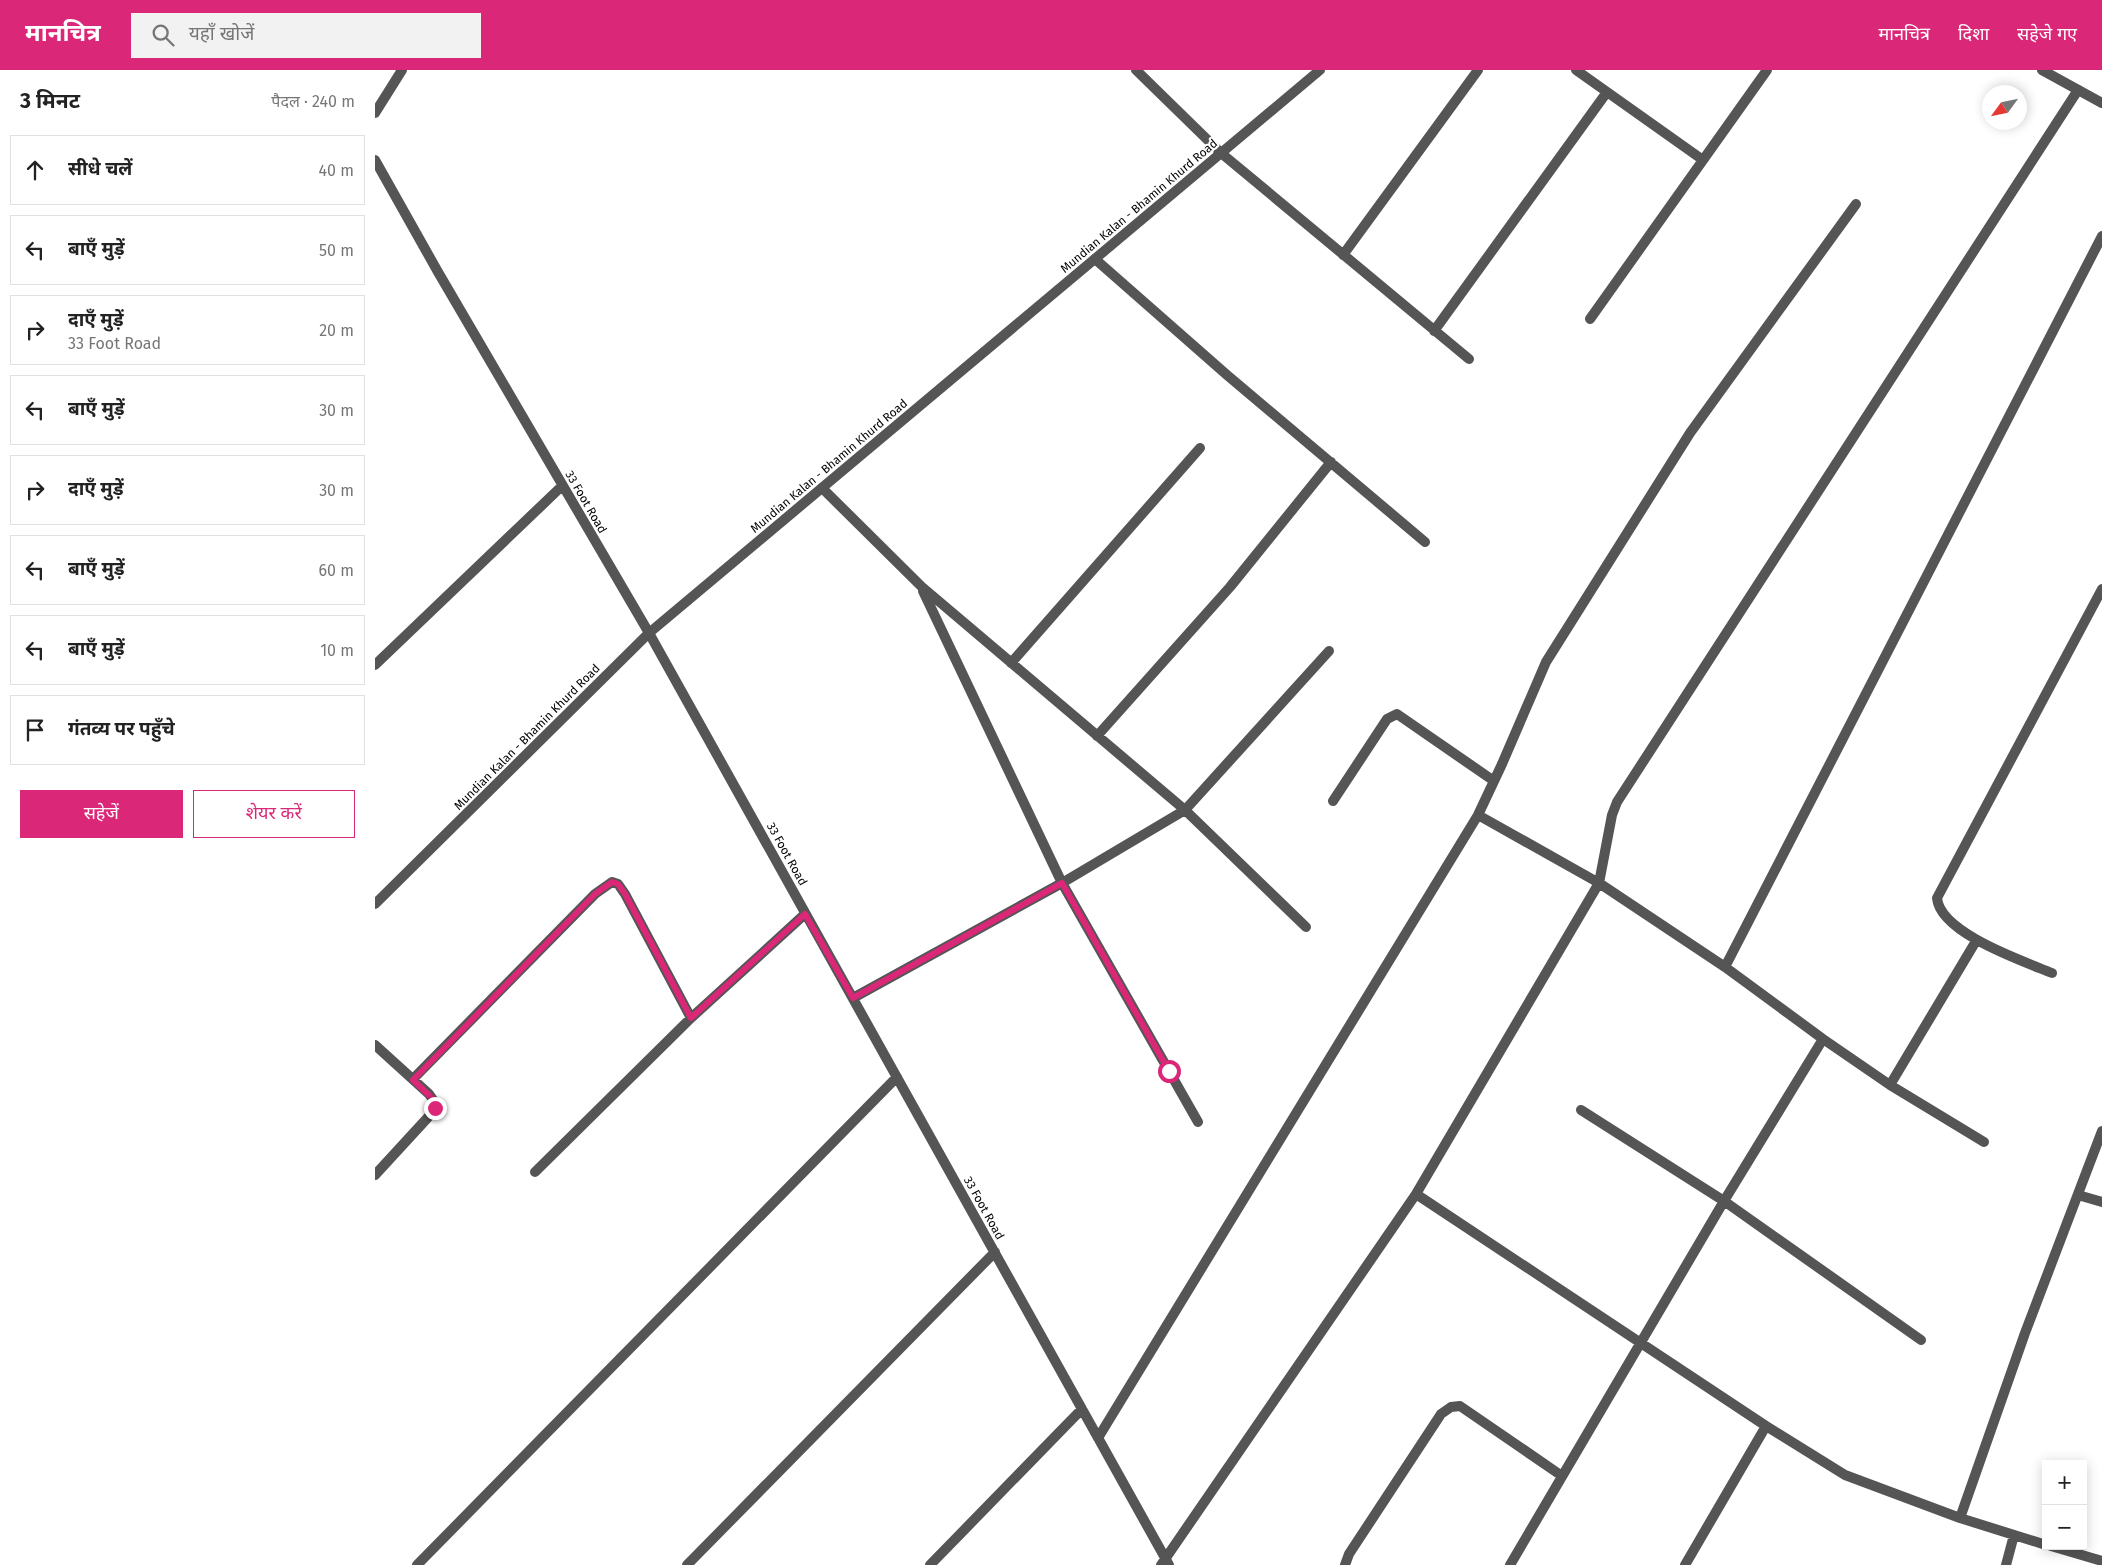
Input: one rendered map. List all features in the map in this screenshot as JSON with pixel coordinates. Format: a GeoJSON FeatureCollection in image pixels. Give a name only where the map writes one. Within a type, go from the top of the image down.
{"type":"FeatureCollection","features":[{"type":"Feature","properties":{"kind":"street"},"geometry":{"type":"LineString","coordinates":[[375,113],[402,70]]}},
{"type":"Feature","properties":{"kind":"street"},"geometry":{"type":"LineString","coordinates":[[1137,70],[1221,153],[1469,359]]}},
{"type":"Feature","properties":{"kind":"street","name":"Mundian Kalan - Bhamin Khurd Road"},"geometry":{"type":"LineString","coordinates":[[375,904],[649,634],[1320,70]]}},
{"type":"Feature","properties":{"kind":"street"},"geometry":{"type":"LineString","coordinates":[[1343,255],[1478,70]]}},
{"type":"Feature","properties":{"kind":"street"},"geometry":{"type":"LineString","coordinates":[[1575,70],[1703,160]]}},
{"type":"Feature","properties":{"kind":"street"},"geometry":{"type":"LineString","coordinates":[[1590,319],[1767,70]]}},
{"type":"Feature","properties":{"kind":"street"},"geometry":{"type":"LineString","coordinates":[[2042,70],[2102,103]]}},
{"type":"Feature","properties":{"kind":"street"},"geometry":{"type":"LineString","coordinates":[[1165,1563],[1416,1194],[1599,883],[1611,815],[1617,802],[2078,90]]}},
{"type":"Feature","properties":{"kind":"street"},"geometry":{"type":"LineString","coordinates":[[1434,330],[1607,92]]}},
{"type":"Feature","properties":{"kind":"street","name":"33 Foot Road"},"geometry":{"type":"LineString","coordinates":[[375,160],[649,634],[995,1252],[1165,1563]]}},
{"type":"Feature","properties":{"kind":"street"},"geometry":{"type":"LineString","coordinates":[[1098,1438],[1478,815],[1551,654],[1690,432],[1856,204]]}},
{"type":"Feature","properties":{"kind":"street"},"geometry":{"type":"LineString","coordinates":[[1725,967],[2102,236]]}},
{"type":"Feature","properties":{"kind":"street"},"geometry":{"type":"LineString","coordinates":[[1095,259],[1227,375],[1425,542]]}},
{"type":"Feature","properties":{"kind":"street"},"geometry":{"type":"LineString","coordinates":[[1011,663],[1200,448]]}},
{"type":"Feature","properties":{"kind":"street"},"geometry":{"type":"LineString","coordinates":[[1097,736],[1213,608],[1331,462]]}},
{"type":"Feature","properties":{"kind":"street"},"geometry":{"type":"LineString","coordinates":[[375,665],[562,486]]}},
{"type":"Feature","properties":{"kind":"street"},"geometry":{"type":"LineString","coordinates":[[821,488],[921,588],[1185,810],[1306,927]]}},
{"type":"Feature","properties":{"kind":"street"},"geometry":{"type":"LineString","coordinates":[[921,588],[1062,883],[1198,1122]]}},
{"type":"Feature","properties":{"kind":"street"},"geometry":{"type":"LineString","coordinates":[[2052,973],[1976,941],[1944,914],[1939,906],[1938,895],[2102,589]]}},
{"type":"Feature","properties":{"kind":"street"},"geometry":{"type":"LineString","coordinates":[[853,998],[1062,883],[1185,810],[1329,650]]}},
{"type":"Feature","properties":{"kind":"street"},"geometry":{"type":"LineString","coordinates":[[1333,801],[1387,719],[1397,714],[1494,781]]}},
{"type":"Feature","properties":{"kind":"street"},"geometry":{"type":"LineString","coordinates":[[1478,815],[1599,883],[1725,967],[1823,1039],[1890,1085],[1984,1142]]}},
{"type":"Feature","properties":{"kind":"street"},"geometry":{"type":"LineString","coordinates":[[413,1080],[595,894],[612,882],[618,884],[625,894],[691,1018]]}},
{"type":"Feature","properties":{"kind":"street"},"geometry":{"type":"LineString","coordinates":[[535,1172],[691,1018],[805,914]]}},
{"type":"Feature","properties":{"kind":"street"},"geometry":{"type":"LineString","coordinates":[[1890,1085],[1976,941]]}},
{"type":"Feature","properties":{"kind":"street"},"geometry":{"type":"LineString","coordinates":[[1509,1565],[1724,1201],[1823,1039]]}},
{"type":"Feature","properties":{"kind":"street"},"geometry":{"type":"LineString","coordinates":[[375,1175],[435,1108],[434,1100],[377,1051]]}},
{"type":"Feature","properties":{"kind":"street"},"geometry":{"type":"LineString","coordinates":[[417,1565],[897,1078]]}},
{"type":"Feature","properties":{"kind":"street"},"geometry":{"type":"LineString","coordinates":[[1581,1110],[1724,1201],[1921,1340]]}},
{"type":"Feature","properties":{"kind":"street"},"geometry":{"type":"LineString","coordinates":[[1960,1518],[2025,1333],[2102,1131]]}},
{"type":"Feature","properties":{"kind":"street"},"geometry":{"type":"LineString","coordinates":[[1416,1194],[1766,1426],[1845,1475],[1960,1518],[2042,1544]]}},
{"type":"Feature","properties":{"kind":"street"},"geometry":{"type":"LineString","coordinates":[[2078,1195],[2102,1202]]}},
{"type":"Feature","properties":{"kind":"street"},"geometry":{"type":"LineString","coordinates":[[687,1565],[995,1252]]}},
{"type":"Feature","properties":{"kind":"street"},"geometry":{"type":"LineString","coordinates":[[1345,1565],[1349,1554],[1441,1414],[1451,1407],[1460,1406],[1563,1476]]}},
{"type":"Feature","properties":{"kind":"street"},"geometry":{"type":"LineString","coordinates":[[929,1565],[1082,1409]]}},
{"type":"Feature","properties":{"kind":"street"},"geometry":{"type":"LineString","coordinates":[[1685,1565],[1766,1426]]}},
{"type":"Feature","properties":{"kind":"street"},"geometry":{"type":"LineString","coordinates":[[2006,1565],[2014,1535]]}},
{"type":"Feature","properties":{"kind":"street"},"geometry":{"type":"LineString","coordinates":[[2065,1550],[2102,1561]]}},
{"type":"Feature","properties":{"kind":"route"},"geometry":{"type":"LineString","coordinates":[[435,1108],[434,1100],[413,1080],[595,894],[612,882],[617,883],[625,894],[691,1018],[805,914],[853,998],[1062,883],[1169,1071]]}}]}
